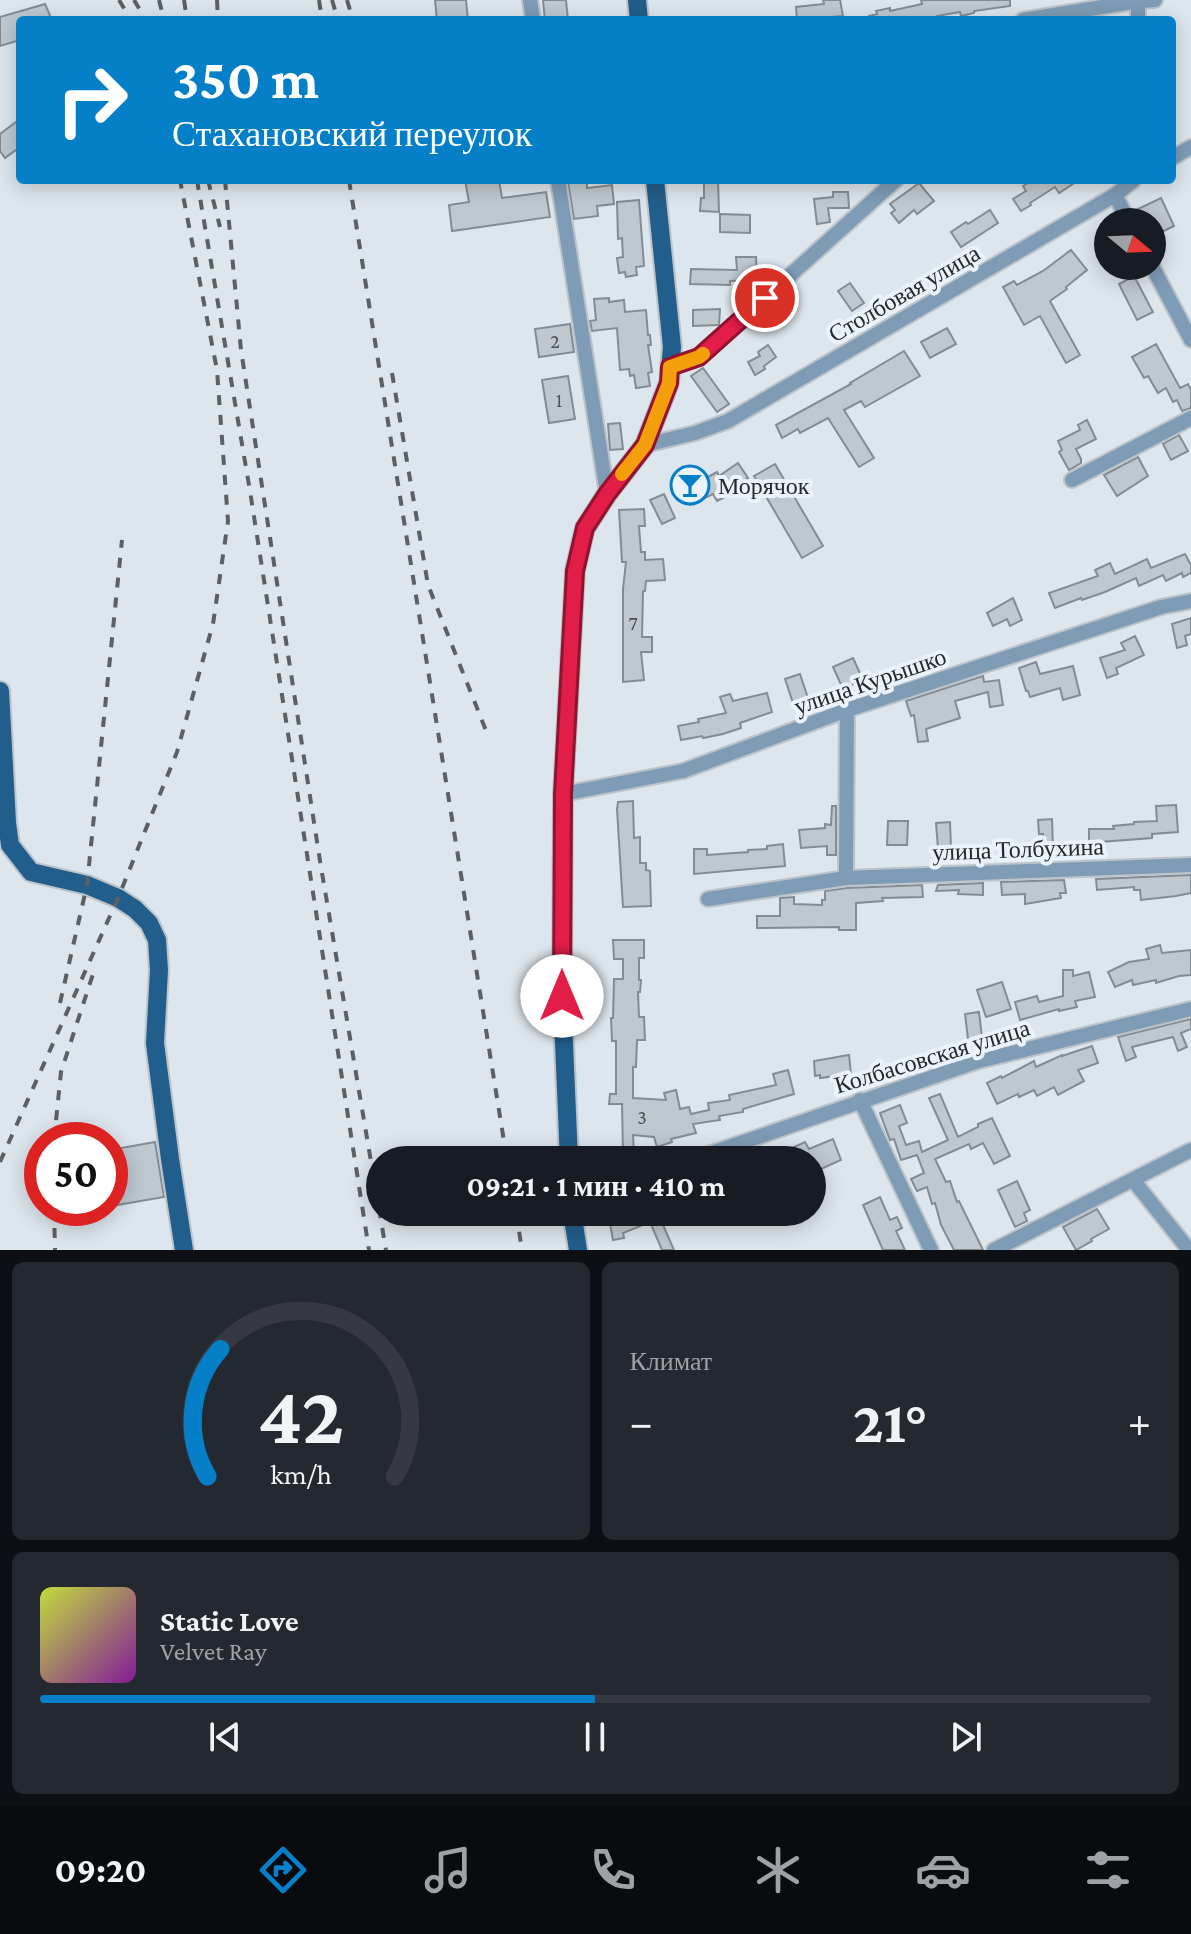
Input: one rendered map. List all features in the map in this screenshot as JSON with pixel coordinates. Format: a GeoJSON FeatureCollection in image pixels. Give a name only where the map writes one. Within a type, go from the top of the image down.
{"type":"FeatureCollection","features":[{"type":"Feature","properties":{"kind":"main road"},"geometry":{"type":"LineString","coordinates":[[568,1146],[562,996],[563,794],[575,571],[585,528],[645,445],[669,383],[672,347],[655,184]]}},
{"type":"Feature","properties":{"kind":"main road"},"geometry":{"type":"LineString","coordinates":[[0,691],[10,845],[31,872],[87,885],[118,898],[149,923],[157,940],[159,970],[155,1043],[184,1250]]}},
{"type":"Feature","properties":{"kind":"main road"},"geometry":{"type":"LineString","coordinates":[[574,1226],[578,1250]]}},
{"type":"Feature","properties":{"kind":"street"},"geometry":{"type":"LineString","coordinates":[[1046,16],[1138,0],[1155,0]]}},
{"type":"Feature","properties":{"kind":"street"},"geometry":{"type":"LineString","coordinates":[[559,184],[607,494]]}},
{"type":"Feature","properties":{"kind":"street"},"geometry":{"type":"LineString","coordinates":[[670,367],[699,357],[892,184]]}},
{"type":"Feature","properties":{"kind":"street","name":"Столбовая улица"},"geometry":{"type":"LineString","coordinates":[[645,445],[728,421],[1115,195],[1128,184]]}},
{"type":"Feature","properties":{"kind":"street"},"geometry":{"type":"LineString","coordinates":[[1115,195],[1122,208]]}},
{"type":"Feature","properties":{"kind":"street"},"geometry":{"type":"LineString","coordinates":[[1159,280],[1191,340]]}},
{"type":"Feature","properties":{"kind":"street"},"geometry":{"type":"LineString","coordinates":[[1072,480],[1191,418]]}},
{"type":"Feature","properties":{"kind":"street","name":"улица Курышко"},"geometry":{"type":"LineString","coordinates":[[563,794],[683,771],[847,710],[1161,607],[1191,601]]}},
{"type":"Feature","properties":{"kind":"street"},"geometry":{"type":"LineString","coordinates":[[846,878],[847,710]]}},
{"type":"Feature","properties":{"kind":"street","name":"улица Толбухина"},"geometry":{"type":"LineString","coordinates":[[708,899],[846,878],[1191,865]]}},
{"type":"Feature","properties":{"kind":"street","name":"Колбасовская улица"},"geometry":{"type":"LineString","coordinates":[[730,1146],[979,1061],[1191,1009]]}},
{"type":"Feature","properties":{"kind":"street"},"geometry":{"type":"LineString","coordinates":[[860,1100],[931,1250]]}},
{"type":"Feature","properties":{"kind":"street"},"geometry":{"type":"LineString","coordinates":[[994,1250],[1191,1150]]}},
{"type":"Feature","properties":{"kind":"street"},"geometry":{"type":"LineString","coordinates":[[1133,1180],[1189,1250]]}},
{"type":"Feature","properties":{"kind":"building"},"geometry":{"type":"Polygon","coordinates":[[[435,0],[466,0],[468,16],[437,16],[435,0]]]}},
{"type":"Feature","properties":{"kind":"building"},"geometry":{"type":"Polygon","coordinates":[[[543,0],[566,0],[568,16],[545,16],[543,0]]]}},
{"type":"Feature","properties":{"kind":"building"},"geometry":{"type":"Polygon","coordinates":[[[823,0],[840,0],[843,16],[797,16],[796,7],[824,4],[823,0]]]}},
{"type":"Feature","properties":{"kind":"building"},"geometry":{"type":"Polygon","coordinates":[[[921,0],[1010,0],[1010,6],[961,16],[960,12],[937,16],[869,16],[877,14],[876,11],[922,4],[921,0]]]}},
{"type":"Feature","properties":{"kind":"building"},"geometry":{"type":"Polygon","coordinates":[[[45,4],[50,16],[16,16],[16,41],[0,46],[0,17],[45,4]]]}},
{"type":"Feature","properties":{"kind":"building"},"geometry":{"type":"Polygon","coordinates":[[[16,122],[16,150],[5,158],[0,151],[0,134],[16,122]]]}},
{"type":"Feature","properties":{"kind":"building"},"geometry":{"type":"Polygon","coordinates":[[[466,184],[500,184],[502,198],[546,192],[550,217],[452,231],[449,205],[469,202],[466,184]]]}},
{"type":"Feature","properties":{"kind":"building"},"geometry":{"type":"Polygon","coordinates":[[[568,184],[587,184],[587,188],[612,185],[614,204],[597,206],[598,216],[574,219],[568,184]]]}},
{"type":"Feature","properties":{"kind":"building"},"geometry":{"type":"Polygon","coordinates":[[[704,184],[718,184],[719,212],[700,211],[701,198],[704,198],[704,184]]]}},
{"type":"Feature","properties":{"kind":"building"},"geometry":{"type":"Polygon","coordinates":[[[918,184],[934,201],[917,214],[914,210],[899,223],[891,213],[895,210],[890,204],[918,184]]]}},
{"type":"Feature","properties":{"kind":"building"},"geometry":{"type":"Polygon","coordinates":[[[1073,184],[1059,193],[1055,187],[1021,211],[1013,199],[1026,191],[1023,186],[1073,184]]]}},
{"type":"Feature","properties":{"kind":"building"},"geometry":{"type":"Polygon","coordinates":[[[833,192],[848,192],[849,208],[828,208],[830,222],[817,224],[814,199],[833,197],[833,192]]]}},
{"type":"Feature","properties":{"kind":"building"},"geometry":{"type":"Polygon","coordinates":[[[1161,198],[1166,208],[1140,208],[1161,198]]]}},
{"type":"Feature","properties":{"kind":"building"},"geometry":{"type":"Polygon","coordinates":[[[639,200],[644,266],[636,267],[637,275],[626,277],[625,272],[619,273],[617,258],[623,257],[622,238],[618,239],[617,202],[639,200]]]}},
{"type":"Feature","properties":{"kind":"building"},"geometry":{"type":"Polygon","coordinates":[[[1166,209],[1174,226],[1166,230],[1166,209]]]}},
{"type":"Feature","properties":{"kind":"building"},"geometry":{"type":"Polygon","coordinates":[[[990,210],[998,223],[961,247],[951,232],[990,210]]]}},
{"type":"Feature","properties":{"kind":"building"},"geometry":{"type":"Polygon","coordinates":[[[720,214],[750,215],[750,233],[720,232],[720,214]]]}},
{"type":"Feature","properties":{"kind":"building"},"geometry":{"type":"Polygon","coordinates":[[[1071,250],[1087,270],[1050,301],[1080,355],[1066,363],[1040,316],[1024,325],[1003,287],[1014,281],[1017,285],[1043,271],[1071,250]]]}},
{"type":"Feature","properties":{"kind":"building"},"geometry":{"type":"Polygon","coordinates":[[[736,257],[756,257],[757,280],[730,281],[730,285],[690,284],[691,269],[737,270],[736,257]]]}},
{"type":"Feature","properties":{"kind":"building"},"geometry":{"type":"Polygon","coordinates":[[[1136,280],[1153,312],[1137,320],[1119,284],[1136,280]]]}},
{"type":"Feature","properties":{"kind":"building"},"geometry":{"type":"Polygon","coordinates":[[[850,283],[864,303],[852,311],[838,291],[850,283]]]}},
{"type":"Feature","properties":{"kind":"building"},"geometry":{"type":"Polygon","coordinates":[[[609,298],[609,302],[624,300],[625,312],[646,310],[651,345],[648,345],[652,372],[648,373],[650,386],[636,388],[634,375],[630,376],[629,369],[620,370],[617,328],[592,331],[590,321],[596,320],[594,299],[609,298]]]}},
{"type":"Feature","properties":{"kind":"building"},"geometry":{"type":"Polygon","coordinates":[[[720,309],[719,325],[693,326],[693,310],[720,309]]]}},
{"type":"Feature","properties":{"kind":"building"},"geometry":{"type":"Polygon","coordinates":[[[570,324],[574,352],[539,357],[535,329],[570,324]]]}},
{"type":"Feature","properties":{"kind":"building"},"geometry":{"type":"Polygon","coordinates":[[[947,328],[956,344],[930,358],[921,342],[947,328]]]}},
{"type":"Feature","properties":{"kind":"building"},"geometry":{"type":"Polygon","coordinates":[[[1156,344],[1180,388],[1188,384],[1191,408],[1182,411],[1166,388],[1158,393],[1148,376],[1144,378],[1132,357],[1156,344]]]}},
{"type":"Feature","properties":{"kind":"building"},"geometry":{"type":"Polygon","coordinates":[[[768,345],[776,357],[755,375],[748,362],[760,356],[758,352],[768,345]]]}},
{"type":"Feature","properties":{"kind":"building"},"geometry":{"type":"Polygon","coordinates":[[[904,351],[920,376],[865,407],[861,401],[844,410],[874,458],[859,467],[828,418],[800,433],[798,429],[782,438],[776,425],[904,351]]]}},
{"type":"Feature","properties":{"kind":"building"},"geometry":{"type":"Polygon","coordinates":[[[703,368],[729,404],[717,412],[691,376],[703,368]]]}},
{"type":"Feature","properties":{"kind":"building"},"geometry":{"type":"Polygon","coordinates":[[[568,376],[575,419],[549,423],[542,380],[568,376]]]}},
{"type":"Feature","properties":{"kind":"building"},"geometry":{"type":"Polygon","coordinates":[[[1087,420],[1096,439],[1076,449],[1081,463],[1069,470],[1059,452],[1062,450],[1058,441],[1080,430],[1078,425],[1087,420]]]}},
{"type":"Feature","properties":{"kind":"building"},"geometry":{"type":"Polygon","coordinates":[[[620,423],[623,449],[610,450],[608,424],[620,423]]]}},
{"type":"Feature","properties":{"kind":"building"},"geometry":{"type":"Polygon","coordinates":[[[1179,435],[1188,451],[1171,460],[1163,444],[1179,435]]]}},
{"type":"Feature","properties":{"kind":"building"},"geometry":{"type":"Polygon","coordinates":[[[1138,457],[1148,476],[1117,496],[1104,475],[1138,457]]]}},
{"type":"Feature","properties":{"kind":"building"},"geometry":{"type":"Polygon","coordinates":[[[738,463],[748,478],[727,491],[729,495],[717,501],[713,494],[690,505],[677,480],[692,473],[697,483],[717,472],[719,476],[738,463]]]}},
{"type":"Feature","properties":{"kind":"building"},"geometry":{"type":"Polygon","coordinates":[[[775,464],[823,546],[802,558],[754,476],[775,464]]]}},
{"type":"Feature","properties":{"kind":"building"},"geometry":{"type":"Polygon","coordinates":[[[664,494],[675,518],[662,524],[650,500],[664,494]]]}},
{"type":"Feature","properties":{"kind":"building"},"geometry":{"type":"Polygon","coordinates":[[[644,509],[645,526],[639,526],[641,552],[645,552],[645,560],[663,559],[665,580],[646,581],[643,591],[642,637],[652,637],[652,652],[641,652],[644,680],[623,682],[626,562],[622,562],[619,510],[644,509]]]}},
{"type":"Feature","properties":{"kind":"building"},"geometry":{"type":"Polygon","coordinates":[[[1185,554],[1191,565],[1191,573],[1183,577],[1182,573],[1166,581],[1163,575],[1139,586],[1136,578],[1055,608],[1049,593],[1098,576],[1095,570],[1110,563],[1115,574],[1147,559],[1151,568],[1185,554]]]}},
{"type":"Feature","properties":{"kind":"building"},"geometry":{"type":"Polygon","coordinates":[[[1013,598],[1022,620],[1010,626],[1007,619],[993,626],[987,613],[1013,598]]]}},
{"type":"Feature","properties":{"kind":"building"},"geometry":{"type":"Polygon","coordinates":[[[1191,618],[1191,634],[1185,636],[1187,645],[1177,648],[1172,624],[1191,618]]]}},
{"type":"Feature","properties":{"kind":"building"},"geometry":{"type":"Polygon","coordinates":[[[1135,636],[1144,655],[1116,668],[1118,674],[1107,678],[1100,658],[1125,650],[1121,643],[1135,636]]]}},
{"type":"Feature","properties":{"kind":"building"},"geometry":{"type":"Polygon","coordinates":[[[853,658],[863,680],[843,689],[833,667],[853,658]]]}},
{"type":"Feature","properties":{"kind":"building"},"geometry":{"type":"Polygon","coordinates":[[[1036,662],[1040,674],[1073,666],[1080,695],[1063,700],[1060,688],[1030,697],[1019,668],[1036,662]]]}},
{"type":"Feature","properties":{"kind":"building"},"geometry":{"type":"Polygon","coordinates":[[[800,674],[809,701],[794,706],[785,679],[800,674]]]}},
{"type":"Feature","properties":{"kind":"building"},"geometry":{"type":"Polygon","coordinates":[[[983,676],[984,682],[999,680],[1003,705],[990,707],[988,692],[955,701],[960,718],[926,729],[928,741],[918,742],[914,715],[911,716],[906,701],[983,676]]]}},
{"type":"Feature","properties":{"kind":"building"},"geometry":{"type":"Polygon","coordinates":[[[767,693],[772,712],[740,723],[741,728],[723,734],[681,740],[678,726],[726,713],[720,697],[730,694],[733,701],[767,693]]]}},
{"type":"Feature","properties":{"kind":"building"},"geometry":{"type":"Polygon","coordinates":[[[633,801],[634,838],[640,837],[640,863],[646,863],[646,870],[650,871],[651,906],[623,907],[617,809],[618,802],[633,801]]]}},
{"type":"Feature","properties":{"kind":"building"},"geometry":{"type":"Polygon","coordinates":[[[1176,805],[1178,832],[1152,834],[1152,838],[1100,842],[1100,847],[1089,847],[1089,829],[1114,829],[1113,826],[1134,822],[1157,821],[1156,806],[1176,805]]]}},
{"type":"Feature","properties":{"kind":"building"},"geometry":{"type":"Polygon","coordinates":[[[832,806],[836,806],[836,855],[827,855],[827,846],[801,848],[799,830],[831,825],[832,806]]]}},
{"type":"Feature","properties":{"kind":"building"},"geometry":{"type":"Polygon","coordinates":[[[1052,819],[1053,848],[1043,848],[1043,834],[1039,834],[1038,820],[1052,819]]]}},
{"type":"Feature","properties":{"kind":"building"},"geometry":{"type":"Polygon","coordinates":[[[888,821],[908,821],[907,845],[887,845],[888,821]]]}},
{"type":"Feature","properties":{"kind":"building"},"geometry":{"type":"Polygon","coordinates":[[[950,822],[951,848],[938,848],[936,823],[950,822]]]}},
{"type":"Feature","properties":{"kind":"building"},"geometry":{"type":"Polygon","coordinates":[[[783,844],[785,866],[694,874],[694,849],[707,849],[707,855],[748,852],[783,844]]]}},
{"type":"Feature","properties":{"kind":"building"},"geometry":{"type":"Polygon","coordinates":[[[1191,875],[1191,893],[1176,896],[1141,900],[1140,890],[1134,890],[1134,887],[1097,890],[1096,879],[1191,875]]]}},
{"type":"Feature","properties":{"kind":"building"},"geometry":{"type":"Polygon","coordinates":[[[1064,880],[1066,893],[1060,893],[1061,898],[1025,904],[1025,894],[1002,895],[1001,882],[1064,880]]]}},
{"type":"Feature","properties":{"kind":"building"},"geometry":{"type":"Polygon","coordinates":[[[983,883],[983,895],[958,894],[959,890],[936,891],[938,885],[983,883]]]}},
{"type":"Feature","properties":{"kind":"building"},"geometry":{"type":"Polygon","coordinates":[[[922,885],[923,897],[882,898],[883,901],[856,903],[856,930],[839,930],[839,927],[757,928],[757,916],[780,916],[780,898],[794,897],[794,904],[822,905],[825,891],[922,885]]]}},
{"type":"Feature","properties":{"kind":"building"},"geometry":{"type":"Polygon","coordinates":[[[613,940],[644,940],[644,958],[639,958],[641,980],[638,992],[639,1017],[644,1017],[645,1040],[637,1040],[633,1098],[666,1100],[664,1093],[676,1090],[680,1109],[689,1107],[691,1114],[709,1110],[708,1103],[730,1100],[729,1095],[776,1085],[773,1074],[788,1070],[794,1094],[743,1109],[743,1112],[719,1116],[720,1120],[693,1124],[696,1133],[671,1139],[672,1142],[660,1146],[657,1146],[654,1137],[633,1135],[634,1146],[623,1146],[622,1104],[609,1104],[610,1094],[616,1094],[616,1041],[612,1041],[611,1018],[614,979],[623,979],[623,959],[614,959],[613,940]]]}},
{"type":"Feature","properties":{"kind":"building"},"geometry":{"type":"Polygon","coordinates":[[[1160,945],[1162,953],[1191,950],[1191,975],[1133,985],[1132,980],[1115,987],[1108,972],[1129,962],[1149,959],[1146,949],[1160,945]]]}},
{"type":"Feature","properties":{"kind":"building"},"geometry":{"type":"Polygon","coordinates":[[[1063,970],[1073,970],[1073,976],[1089,972],[1095,997],[1075,1001],[1077,1007],[1020,1020],[1015,1002],[1037,996],[1039,1002],[1063,996],[1063,970]]]}},
{"type":"Feature","properties":{"kind":"building"},"geometry":{"type":"Polygon","coordinates":[[[1002,982],[1011,1009],[986,1017],[977,990],[1002,982]]]}},
{"type":"Feature","properties":{"kind":"building"},"geometry":{"type":"Polygon","coordinates":[[[979,1012],[982,1037],[968,1039],[965,1014],[979,1012]]]}},
{"type":"Feature","properties":{"kind":"building"},"geometry":{"type":"Polygon","coordinates":[[[1191,1019],[1191,1029],[1181,1033],[1187,1047],[1178,1051],[1173,1037],[1132,1047],[1136,1057],[1126,1061],[1118,1037],[1191,1019]]]}},
{"type":"Feature","properties":{"kind":"building"},"geometry":{"type":"Polygon","coordinates":[[[1092,1046],[1098,1063],[1078,1070],[1084,1081],[1058,1095],[1054,1087],[1037,1096],[1034,1090],[997,1104],[987,1083],[1034,1061],[1036,1067],[1092,1046]]]}},
{"type":"Feature","properties":{"kind":"building"},"geometry":{"type":"Polygon","coordinates":[[[849,1055],[851,1074],[815,1076],[814,1061],[849,1055]]]}},
{"type":"Feature","properties":{"kind":"building"},"geometry":{"type":"Polygon","coordinates":[[[940,1094],[958,1137],[992,1118],[1010,1156],[994,1164],[983,1143],[971,1149],[969,1144],[935,1159],[946,1182],[950,1181],[957,1202],[983,1250],[954,1250],[927,1187],[917,1191],[911,1179],[924,1173],[917,1155],[901,1160],[880,1113],[900,1105],[907,1123],[899,1126],[906,1145],[919,1141],[922,1152],[948,1140],[929,1098],[940,1094]]]}},
{"type":"Feature","properties":{"kind":"building"},"geometry":{"type":"Polygon","coordinates":[[[833,1139],[841,1160],[826,1167],[826,1146],[816,1146],[833,1139]]]}},
{"type":"Feature","properties":{"kind":"building"},"geometry":{"type":"Polygon","coordinates":[[[155,1142],[164,1197],[128,1203],[128,1147],[155,1142]]]}},
{"type":"Feature","properties":{"kind":"building"},"geometry":{"type":"Polygon","coordinates":[[[1017,1181],[1030,1210],[1024,1213],[1027,1221],[1015,1227],[998,1190],[1017,1181]]]}},
{"type":"Feature","properties":{"kind":"building"},"geometry":{"type":"Polygon","coordinates":[[[880,1197],[890,1220],[897,1217],[902,1228],[896,1231],[905,1250],[883,1250],[863,1205],[880,1197]]]}},
{"type":"Feature","properties":{"kind":"building"},"geometry":{"type":"Polygon","coordinates":[[[1097,1209],[1109,1229],[1076,1250],[1063,1227],[1097,1209]]]}},
{"type":"Feature","properties":{"kind":"building"},"geometry":{"type":"Polygon","coordinates":[[[610,1226],[640,1226],[623,1233],[624,1238],[613,1240],[610,1226]]]}},
{"type":"Feature","properties":{"kind":"building"},"geometry":{"type":"Polygon","coordinates":[[[652,1226],[663,1226],[674,1250],[662,1250],[652,1226]]]}},
{"type":"Feature","properties":{"kind":"railway"},"geometry":{"type":"LineString","coordinates":[[119,0],[129,16]]}},
{"type":"Feature","properties":{"kind":"railway"},"geometry":{"type":"LineString","coordinates":[[134,0],[144,16]]}},
{"type":"Feature","properties":{"kind":"railway"},"geometry":{"type":"LineString","coordinates":[[159,0],[163,16]]}},
{"type":"Feature","properties":{"kind":"railway"},"geometry":{"type":"LineString","coordinates":[[184,0],[186,16]]}},
{"type":"Feature","properties":{"kind":"railway"},"geometry":{"type":"LineString","coordinates":[[217,0],[218,16]]}},
{"type":"Feature","properties":{"kind":"railway"},"geometry":{"type":"LineString","coordinates":[[319,0],[321,16]]}},
{"type":"Feature","properties":{"kind":"railway"},"geometry":{"type":"LineString","coordinates":[[332,0],[337,16]]}},
{"type":"Feature","properties":{"kind":"railway"},"geometry":{"type":"LineString","coordinates":[[347,0],[352,16]]}},
{"type":"Feature","properties":{"kind":"railway"},"geometry":{"type":"LineString","coordinates":[[0,1162],[118,898],[177,752],[213,624],[228,521],[217,370],[181,184]]}},
{"type":"Feature","properties":{"kind":"railway"},"geometry":{"type":"LineString","coordinates":[[198,184],[250,491],[369,1250]]}},
{"type":"Feature","properties":{"kind":"railway"},"geometry":{"type":"LineString","coordinates":[[209,184],[220,227]]}},
{"type":"Feature","properties":{"kind":"railway"},"geometry":{"type":"LineString","coordinates":[[225,184],[241,350],[320,861],[386,1250]]}},
{"type":"Feature","properties":{"kind":"railway"},"geometry":{"type":"LineString","coordinates":[[350,184],[505,1146]]}},
{"type":"Feature","properties":{"kind":"railway"},"geometry":{"type":"LineString","coordinates":[[392,373],[428,585],[489,738]]}},
{"type":"Feature","properties":{"kind":"railway"},"geometry":{"type":"LineString","coordinates":[[60,1003],[87,885],[122,540]]}},
{"type":"Feature","properties":{"kind":"railway"},"geometry":{"type":"LineString","coordinates":[[56,1122],[61,1072],[93,974]]}},
{"type":"Feature","properties":{"kind":"railway"},"geometry":{"type":"LineString","coordinates":[[54,1226],[55,1250]]}},
{"type":"Feature","properties":{"kind":"railway"},"geometry":{"type":"LineString","coordinates":[[518,1226],[522,1250]]}},
{"type":"Feature","properties":{"kind":"slow traffic"},"geometry":{"type":"LineString","coordinates":[[622,474],[645,445],[669,383],[670,367],[703,354]]}},
{"type":"Feature","properties":{"kind":"place","name":"Морячок"},"geometry":{"type":"Point","coordinates":[690,485]}},
{"type":"Feature","properties":{"kind":"route"},"geometry":{"type":"LineString","coordinates":[[562,996],[563,794],[575,571],[585,528],[645,445],[669,383],[670,367],[699,357],[765,298]]}}]}
